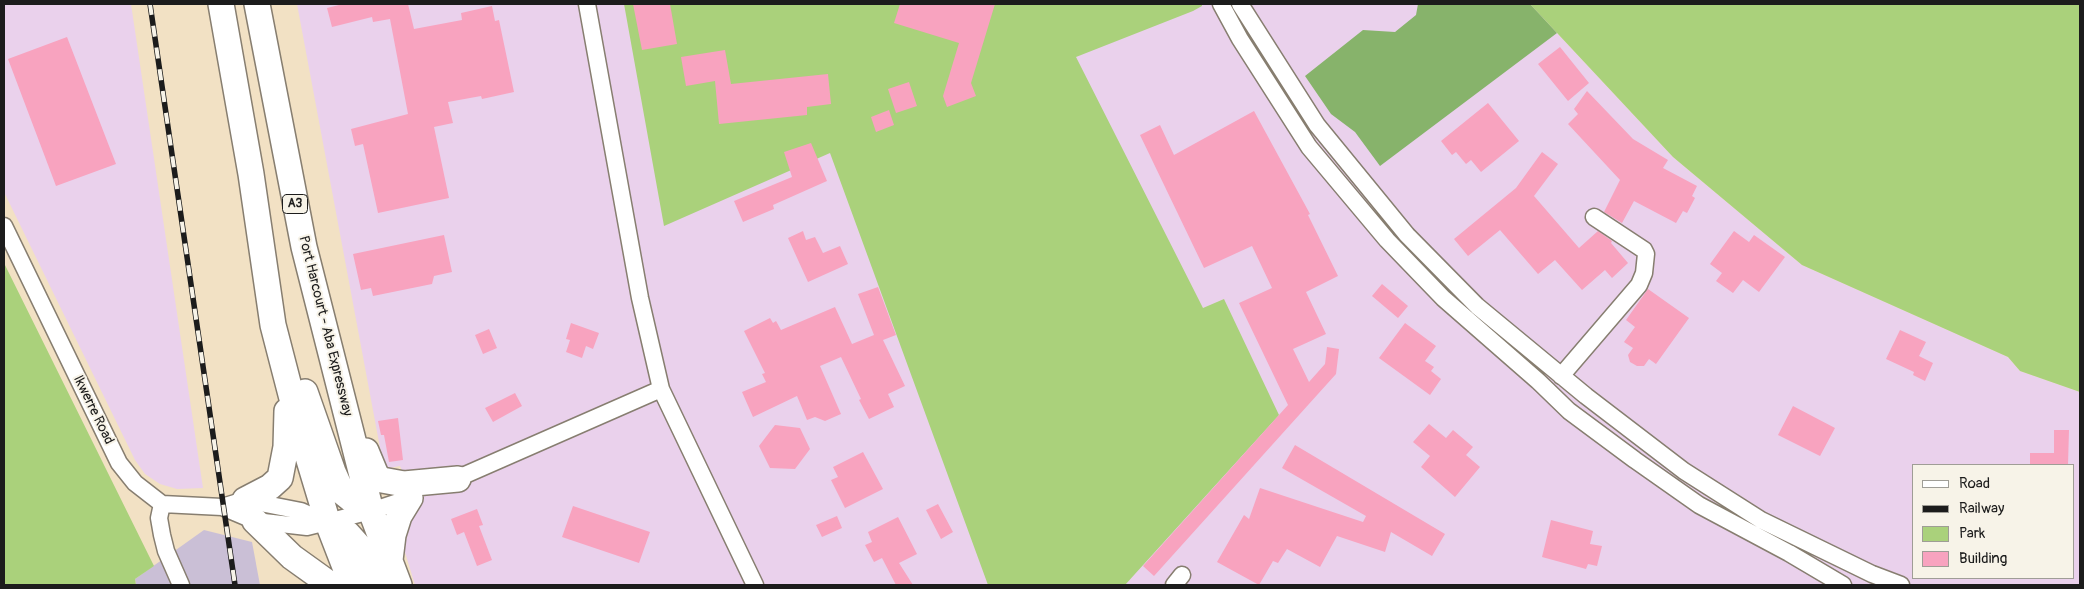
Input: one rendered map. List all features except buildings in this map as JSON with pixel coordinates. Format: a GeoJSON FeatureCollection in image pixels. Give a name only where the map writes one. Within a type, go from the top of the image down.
{"type":"FeatureCollection","features":[{"type":"Feature","properties":{"kind":"highway"},"geometry":{"type":"LineString","coordinates":[[221,4],[251,174],[273,325],[302,437],[328,522],[352,585]]}},
{"type":"Feature","properties":{"kind":"highway","name":"Port Harcourt - Aba Expressway"},"geometry":{"type":"LineString","coordinates":[[257,4],[304,247],[371,511],[399,585]]}},
{"type":"Feature","properties":{"kind":"highway"},"geometry":{"type":"LineString","coordinates":[[273,325],[302,385],[342,492],[371,511]]}},
{"type":"Feature","properties":{"kind":"highway"},"geometry":{"type":"LineString","coordinates":[[287,381],[286,447],[280,478],[241,509],[292,557],[331,585]]}},
{"type":"Feature","properties":{"kind":"highway"},"geometry":{"type":"LineString","coordinates":[[343,401],[370,464],[376,475],[382,480],[404,484],[458,479]]}},
{"type":"Feature","properties":{"kind":"highway"},"geometry":{"type":"LineString","coordinates":[[390,563],[393,535],[399,516],[410,498]]}},
{"type":"Feature","properties":{"kind":"highway"},"geometry":{"type":"LineString","coordinates":[[328,522],[348,534],[357,544],[367,557],[378,585]]}},
{"type":"Feature","properties":{"kind":"street"},"geometry":{"type":"LineString","coordinates":[[587,4],[637,280],[661,388],[755,585]]}},
{"type":"Feature","properties":{"kind":"street"},"geometry":{"type":"LineString","coordinates":[[1221,4],[1240,40],[1309,147],[1387,240],[1443,298],[1538,381],[1569,411],[1635,460],[1699,505],[1789,553],[1843,585]]}},
{"type":"Feature","properties":{"kind":"street"},"geometry":{"type":"LineString","coordinates":[[1240,4],[1317,125],[1407,235],[1477,306],[1561,376],[1684,471],[1745,511],[1867,579],[1901,585]]}},
{"type":"Feature","properties":{"kind":"street"},"geometry":{"type":"LineString","coordinates":[[1561,376],[1639,286],[1644,273],[1646,254],[1644,250],[1594,217]]}},
{"type":"Feature","properties":{"kind":"street","name":"Ikwerre Road"},"geometry":{"type":"LineString","coordinates":[[4,226],[119,463],[135,483],[162,504]]}},
{"type":"Feature","properties":{"kind":"street"},"geometry":{"type":"LineString","coordinates":[[241,509],[307,527],[371,511],[458,479],[661,388]]}},
{"type":"Feature","properties":{"kind":"street"},"geometry":{"type":"LineString","coordinates":[[181,585],[166,551],[162,535],[159,518],[162,504],[301,511],[328,522]]}},
{"type":"Feature","properties":{"kind":"shaded area"},"geometry":{"type":"Polygon","coordinates":[[[4,4],[131,4],[203,488],[177,489],[160,484],[145,474],[135,460],[4,192],[4,4]]]}},
{"type":"Feature","properties":{"kind":"shaded area"},"geometry":{"type":"Polygon","coordinates":[[[297,4],[1530,4],[1673,157],[1802,265],[2008,357],[2020,371],[2080,392],[2080,585],[415,585],[404,549],[410,519],[418,507],[400,466],[384,469],[297,4]]]}},
{"type":"Feature","properties":{"kind":"shaded area"},"geometry":{"type":"Polygon","coordinates":[[[204,530],[252,542],[260,585],[136,585],[135,579],[204,530]]]}},
{"type":"Feature","properties":{"kind":"green space"},"geometry":{"type":"Polygon","coordinates":[[[624,4],[1202,4],[1202,6],[1193,11],[1076,57],[1203,308],[1224,299],[1279,415],[1125,585],[988,585],[830,153],[664,226],[624,4]]]}},
{"type":"Feature","properties":{"kind":"green space"},"geometry":{"type":"Polygon","coordinates":[[[1418,4],[1530,4],[1557,33],[1380,166],[1355,132],[1331,114],[1305,76],[1363,30],[1395,32],[1416,15],[1418,4]]]}},
{"type":"Feature","properties":{"kind":"green space"},"geometry":{"type":"Polygon","coordinates":[[[1530,4],[2080,4],[2080,392],[2020,371],[2008,357],[1802,265],[1673,157],[1530,4]]]}},
{"type":"Feature","properties":{"kind":"green space"},"geometry":{"type":"Polygon","coordinates":[[[4,263],[154,566],[135,579],[136,585],[4,585],[4,263]]]}},
{"type":"Feature","properties":{"kind":"railway"},"geometry":{"type":"LineString","coordinates":[[150,4],[235,585]]}}]}
